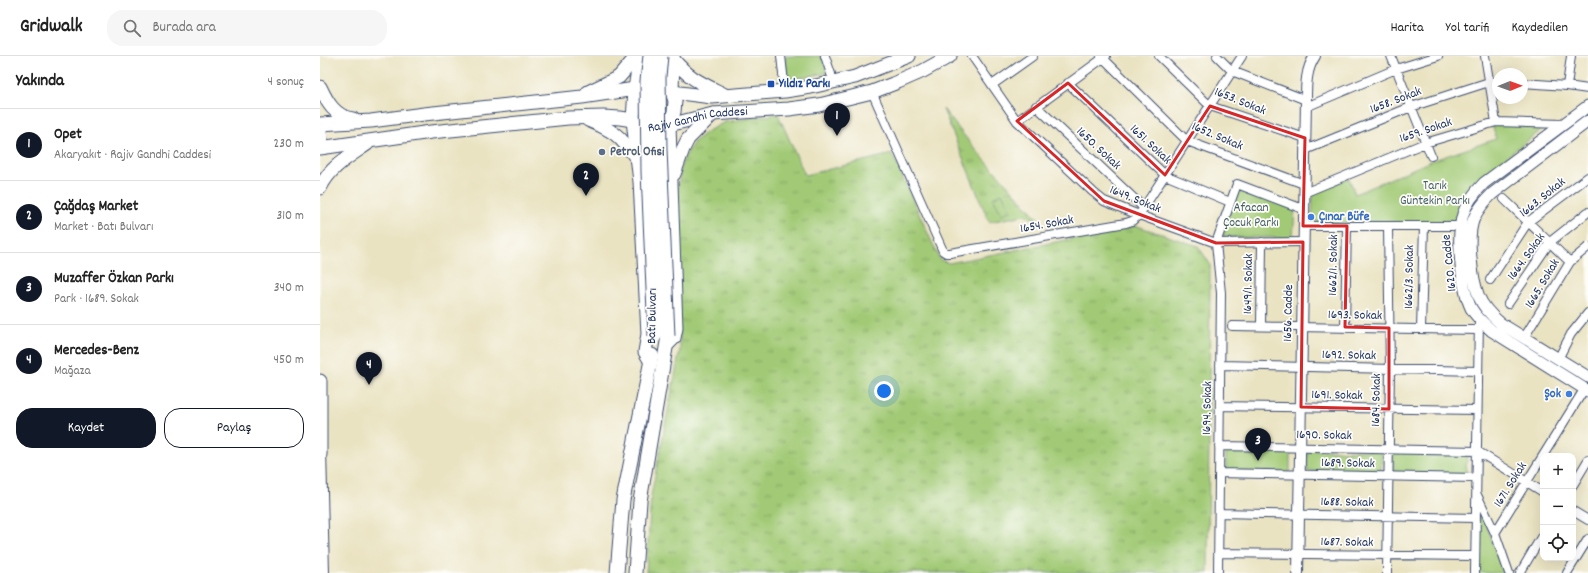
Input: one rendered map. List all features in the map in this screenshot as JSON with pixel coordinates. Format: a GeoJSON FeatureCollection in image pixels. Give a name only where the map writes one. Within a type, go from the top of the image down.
{"type":"FeatureCollection","features":[{"type":"Feature","properties":{"kind":"main road"},"geometry":{"type":"LineString","coordinates":[[638,56],[633,120],[640,182],[648,334],[645,352],[651,362]]}},
{"type":"Feature","properties":{"kind":"main road"},"geometry":{"type":"LineString","coordinates":[[582,97],[590,91],[618,77],[638,56]]}},
{"type":"Feature","properties":{"kind":"main road","name":"Batı Bulvarı"},"geometry":{"type":"LineString","coordinates":[[617,573],[623,500],[651,362],[664,339],[648,164],[647,81],[650,56]]}},
{"type":"Feature","properties":{"kind":"main road","name":"Rajiv Gandhi Caddesi"},"geometry":{"type":"LineString","coordinates":[[320,124],[371,121],[582,97],[635,90],[652,84],[665,86],[672,92],[712,97],[785,91],[834,82],[877,69],[909,56]]}},
{"type":"Feature","properties":{"kind":"main road","name":"Rajiv Gandhi Caddesi"},"geometry":{"type":"LineString","coordinates":[[320,148],[431,132],[581,117],[603,117],[633,120],[643,127],[651,128],[713,114],[789,109],[819,105],[872,92],[923,71],[950,56]]}},
{"type":"Feature","properties":{"kind":"main road"},"geometry":{"type":"LineString","coordinates":[[664,339],[674,338],[676,328],[669,125],[674,112],[675,100],[672,92],[669,57]]}},
{"type":"Feature","properties":{"kind":"main road"},"geometry":{"type":"LineString","coordinates":[[669,57],[691,78],[727,96]]}},
{"type":"Feature","properties":{"kind":"main road","name":"Batı Bulvarı"},"geometry":{"type":"LineString","coordinates":[[635,573],[640,501],[664,339],[660,77],[669,57]]}},
{"type":"Feature","properties":{"kind":"main road"},"geometry":{"type":"LineString","coordinates":[[320,87],[327,103],[337,114],[349,119],[371,121]]}},
{"type":"Feature","properties":{"kind":"main road","name":"1620. Cadde"},"geometry":{"type":"LineString","coordinates":[[1586,390],[1479,324],[1472,308],[1465,284],[1459,240],[1463,213],[1469,200],[1481,186],[1588,106]]}},
{"type":"Feature","properties":{"kind":"main road"},"geometry":{"type":"LineString","coordinates":[[671,181],[682,149],[688,138],[713,114]]}},
{"type":"Feature","properties":{"kind":"main road"},"geometry":{"type":"LineString","coordinates":[[581,117],[613,131],[621,138],[637,160]]}},
{"type":"Feature","properties":{"kind":"main road","name":"1620. Cadde"},"geometry":{"type":"LineString","coordinates":[[1588,121],[1492,194],[1480,207],[1474,218],[1471,228],[1470,242],[1475,281],[1479,297],[1484,306],[1497,320],[1588,377]]}},
{"type":"Feature","properties":{"kind":"main road"},"geometry":{"type":"LineString","coordinates":[[320,130],[320,144]]}},
{"type":"Feature","properties":{"kind":"main road"},"geometry":{"type":"LineString","coordinates":[[320,188],[331,170],[344,159],[371,141]]}},
{"type":"Feature","properties":{"kind":"main road"},"geometry":{"type":"LineString","coordinates":[[320,381],[320,454]]}},
{"type":"Feature","properties":{"kind":"street"},"geometry":{"type":"LineString","coordinates":[[781,56],[784,82]]}},
{"type":"Feature","properties":{"kind":"street"},"geometry":{"type":"LineString","coordinates":[[824,56],[831,74]]}},
{"type":"Feature","properties":{"kind":"street","name":"1649. Sokak"},"geometry":{"type":"LineString","coordinates":[[972,56],[1016,121],[1098,197],[1141,212],[1216,243],[1303,242]]}},
{"type":"Feature","properties":{"kind":"street"},"geometry":{"type":"LineString","coordinates":[[992,86],[1033,56]]}},
{"type":"Feature","properties":{"kind":"street","name":"1653. Sokak"},"geometry":{"type":"LineString","coordinates":[[1158,56],[1210,106],[1305,138]]}},
{"type":"Feature","properties":{"kind":"street"},"geometry":{"type":"LineString","coordinates":[[1217,56],[1232,71],[1306,104],[1396,69],[1438,56]]}},
{"type":"Feature","properties":{"kind":"street"},"geometry":{"type":"LineString","coordinates":[[1141,212],[1242,56]]}},
{"type":"Feature","properties":{"kind":"street"},"geometry":{"type":"LineString","coordinates":[[1391,56],[1431,156]]}},
{"type":"Feature","properties":{"kind":"street"},"geometry":{"type":"LineString","coordinates":[[1485,56],[1496,122]]}},
{"type":"Feature","properties":{"kind":"street"},"geometry":{"type":"LineString","coordinates":[[1567,86],[1571,56]]}},
{"type":"Feature","properties":{"kind":"street"},"geometry":{"type":"LineString","coordinates":[[1016,121],[1103,57]]}},
{"type":"Feature","properties":{"kind":"street","name":"1652. Sokak"},"geometry":{"type":"LineString","coordinates":[[1103,57],[1187,141],[1304,189]]}},
{"type":"Feature","properties":{"kind":"street","name":"1656. Cadde"},"geometry":{"type":"LineString","coordinates":[[1298,573],[1303,209],[1306,104],[1308,72],[1312,57]]}},
{"type":"Feature","properties":{"kind":"street","name":"1658. Sokak"},"geometry":{"type":"LineString","coordinates":[[1305,150],[1411,107],[1489,82]]}},
{"type":"Feature","properties":{"kind":"street","name":"1651. Sokak"},"geometry":{"type":"LineString","coordinates":[[1068,83],[1165,175],[1230,202]]}},
{"type":"Feature","properties":{"kind":"street"},"geometry":{"type":"LineString","coordinates":[[1528,83],[1588,89]]}},
{"type":"Feature","properties":{"kind":"street","name":"1654. Sokak"},"geometry":{"type":"LineString","coordinates":[[872,92],[943,251],[946,253],[1126,223],[1141,212]]}},
{"type":"Feature","properties":{"kind":"street","name":"1650. Sokak"},"geometry":{"type":"LineString","coordinates":[[1036,106],[1141,212]]}},
{"type":"Feature","properties":{"kind":"street","name":"1659. Sokak"},"geometry":{"type":"LineString","coordinates":[[1304,189],[1425,143],[1496,122],[1563,124]]}},
{"type":"Feature","properties":{"kind":"street","name":"1663. Sokak"},"geometry":{"type":"LineString","coordinates":[[1490,280],[1528,222],[1588,177]]}},
{"type":"Feature","properties":{"kind":"street"},"geometry":{"type":"LineString","coordinates":[[1216,243],[1236,186],[1239,184],[1303,209]]}},
{"type":"Feature","properties":{"kind":"street"},"geometry":{"type":"LineString","coordinates":[[1504,199],[1570,262]]}},
{"type":"Feature","properties":{"kind":"street","name":"1664. Sokak"},"geometry":{"type":"LineString","coordinates":[[1508,304],[1550,242],[1588,212]]}},
{"type":"Feature","properties":{"kind":"street"},"geometry":{"type":"LineString","coordinates":[[1303,226],[1460,226]]}},
{"type":"Feature","properties":{"kind":"street","name":"1662/1. Sokak"},"geometry":{"type":"LineString","coordinates":[[1345,327],[1347,226]]}},
{"type":"Feature","properties":{"kind":"street","name":"1684. Sokak"},"geometry":{"type":"LineString","coordinates":[[1387,573],[1390,369],[1388,226]]}},
{"type":"Feature","properties":{"kind":"street","name":"1662/3. Sokak"},"geometry":{"type":"LineString","coordinates":[[1421,329],[1424,226]]}},
{"type":"Feature","properties":{"kind":"street","name":"1649/1. Sokak"},"geometry":{"type":"LineString","coordinates":[[1261,326],[1262,242]]}},
{"type":"Feature","properties":{"kind":"street","name":"1694. Sokak"},"geometry":{"type":"LineString","coordinates":[[1216,243],[1221,293],[1218,573]]}},
{"type":"Feature","properties":{"kind":"street","name":"1665. Sokak"},"geometry":{"type":"LineString","coordinates":[[1524,338],[1570,262],[1588,247]]}},
{"type":"Feature","properties":{"kind":"street"},"geometry":{"type":"LineString","coordinates":[[1558,359],[1570,334],[1587,317]]}},
{"type":"Feature","properties":{"kind":"street"},"geometry":{"type":"LineString","coordinates":[[1475,573],[1479,324]]}},
{"type":"Feature","properties":{"kind":"street","name":"1693. Sokak"},"geometry":{"type":"LineString","coordinates":[[1232,326],[1421,329],[1479,324]]}},
{"type":"Feature","properties":{"kind":"street","name":"1692. Sokak"},"geometry":{"type":"LineString","coordinates":[[1220,365],[1478,371]]}},
{"type":"Feature","properties":{"kind":"street","name":"1671. Sokak"},"geometry":{"type":"LineString","coordinates":[[1495,533],[1586,390]]}},
{"type":"Feature","properties":{"kind":"street","name":"1691. Sokak"},"geometry":{"type":"LineString","coordinates":[[1220,406],[1477,410]]}},
{"type":"Feature","properties":{"kind":"street"},"geometry":{"type":"LineString","coordinates":[[320,441],[324,573]]}},
{"type":"Feature","properties":{"kind":"street","name":"1690. Sokak"},"geometry":{"type":"LineString","coordinates":[[1219,446],[1477,450]]}},
{"type":"Feature","properties":{"kind":"street"},"geometry":{"type":"LineString","coordinates":[[1477,450],[1540,490]]}},
{"type":"Feature","properties":{"kind":"street"},"geometry":{"type":"LineString","coordinates":[[1576,480],[1588,460]]}},
{"type":"Feature","properties":{"kind":"street","name":"1689. Sokak"},"geometry":{"type":"LineString","coordinates":[[1219,473],[1476,478]]}},
{"type":"Feature","properties":{"kind":"street","name":"1671. Sokak"},"geometry":{"type":"LineString","coordinates":[[1476,492],[1495,533],[1509,573]]}},
{"type":"Feature","properties":{"kind":"street","name":"1688. Sokak"},"geometry":{"type":"LineString","coordinates":[[1219,513],[1476,518]]}},
{"type":"Feature","properties":{"kind":"street"},"geometry":{"type":"LineString","coordinates":[[1576,513],[1588,520]]}},
{"type":"Feature","properties":{"kind":"street"},"geometry":{"type":"LineString","coordinates":[[1520,573],[1540,539]]}},
{"type":"Feature","properties":{"kind":"street"},"geometry":{"type":"LineString","coordinates":[[1567,573],[1588,539]]}},
{"type":"Feature","properties":{"kind":"street","name":"1687. Sokak"},"geometry":{"type":"LineString","coordinates":[[1218,553],[1475,556]]}},
{"type":"Feature","properties":{"kind":"highlighted area"},"geometry":{"type":"Polygon","coordinates":[[[1068,83],[1165,175],[1210,106],[1305,138],[1303,226],[1347,226],[1345,327],[1389,328],[1389,409],[1301,407],[1303,242],[1216,243],[1104,201],[1017,121],[1068,83]]]}},
{"type":"Feature","properties":{"kind":"green space"},"geometry":{"type":"Polygon","coordinates":[[[785,56],[822,56],[827,73],[787,80],[785,56]]]}},
{"type":"Feature","properties":{"kind":"green space"},"geometry":{"type":"Polygon","coordinates":[[[943,109],[975,149],[1040,221],[1025,215],[989,222],[943,109]]]}},
{"type":"Feature","properties":{"kind":"green space"},"geometry":{"type":"Polygon","coordinates":[[[778,114],[805,175],[892,154],[940,260],[949,263],[1137,226],[1198,246],[1210,264],[1208,573],[646,573],[651,496],[680,350],[677,191],[682,162],[694,142],[706,132],[725,122],[778,114]]]}},
{"type":"Feature","properties":{"kind":"green space","name":"Tarık Güntekin Parkı"},"geometry":{"type":"Polygon","coordinates":[[[1492,124],[1544,128],[1472,184],[1467,192],[1455,224],[1312,222],[1313,193],[1349,178],[1355,194],[1431,161],[1496,139],[1492,124]]]}},
{"type":"Feature","properties":{"kind":"green space","name":"Afacan Çocuk Parkı"},"geometry":{"type":"Polygon","coordinates":[[[1238,187],[1295,208],[1293,238],[1223,237],[1229,211],[1238,187]]]}},
{"type":"Feature","properties":{"kind":"green space"},"geometry":{"type":"Polygon","coordinates":[[[1002,193],[1010,210],[1002,215],[993,198],[1002,193]]]}},
{"type":"Feature","properties":{"kind":"green space"},"geometry":{"type":"Polygon","coordinates":[[[1226,449],[1290,450],[1290,472],[1226,471],[1226,449]]]}},
{"type":"Feature","properties":{"kind":"green space"},"geometry":{"type":"Polygon","coordinates":[[[1308,450],[1382,451],[1381,472],[1307,471],[1308,450]]]}},
{"type":"Feature","properties":{"kind":"green space"},"geometry":{"type":"Polygon","coordinates":[[[1393,451],[1467,453],[1466,475],[1393,473],[1393,451]]]}},
{"type":"Feature","properties":{"kind":"green space"},"geometry":{"type":"Polygon","coordinates":[[[1479,517],[1484,517],[1503,573],[1479,573],[1479,517]]]}},
{"type":"Feature","properties":{"kind":"place","name":"Yıldız Parkı"},"geometry":{"type":"Point","coordinates":[771,84]}},
{"type":"Feature","properties":{"kind":"place","name":"Opet"},"geometry":{"type":"Point","coordinates":[837,136]}},
{"type":"Feature","properties":{"kind":"place","name":"Petrol Ofisi"},"geometry":{"type":"Point","coordinates":[602,152]}},
{"type":"Feature","properties":{"kind":"place","name":"Çağdaş Market"},"geometry":{"type":"Point","coordinates":[586,196]}},
{"type":"Feature","properties":{"kind":"place","name":"Çınar Büfe"},"geometry":{"type":"Point","coordinates":[1311,217]}},
{"type":"Feature","properties":{"kind":"place","name":"Mercedes-Benz"},"geometry":{"type":"Point","coordinates":[369,385]}},
{"type":"Feature","properties":{"kind":"place","name":"Şok"},"geometry":{"type":"Point","coordinates":[1569,394]}},
{"type":"Feature","properties":{"kind":"place","name":"Muzaffer Özkan Parkı"},"geometry":{"type":"Point","coordinates":[1258,461]}}]}
